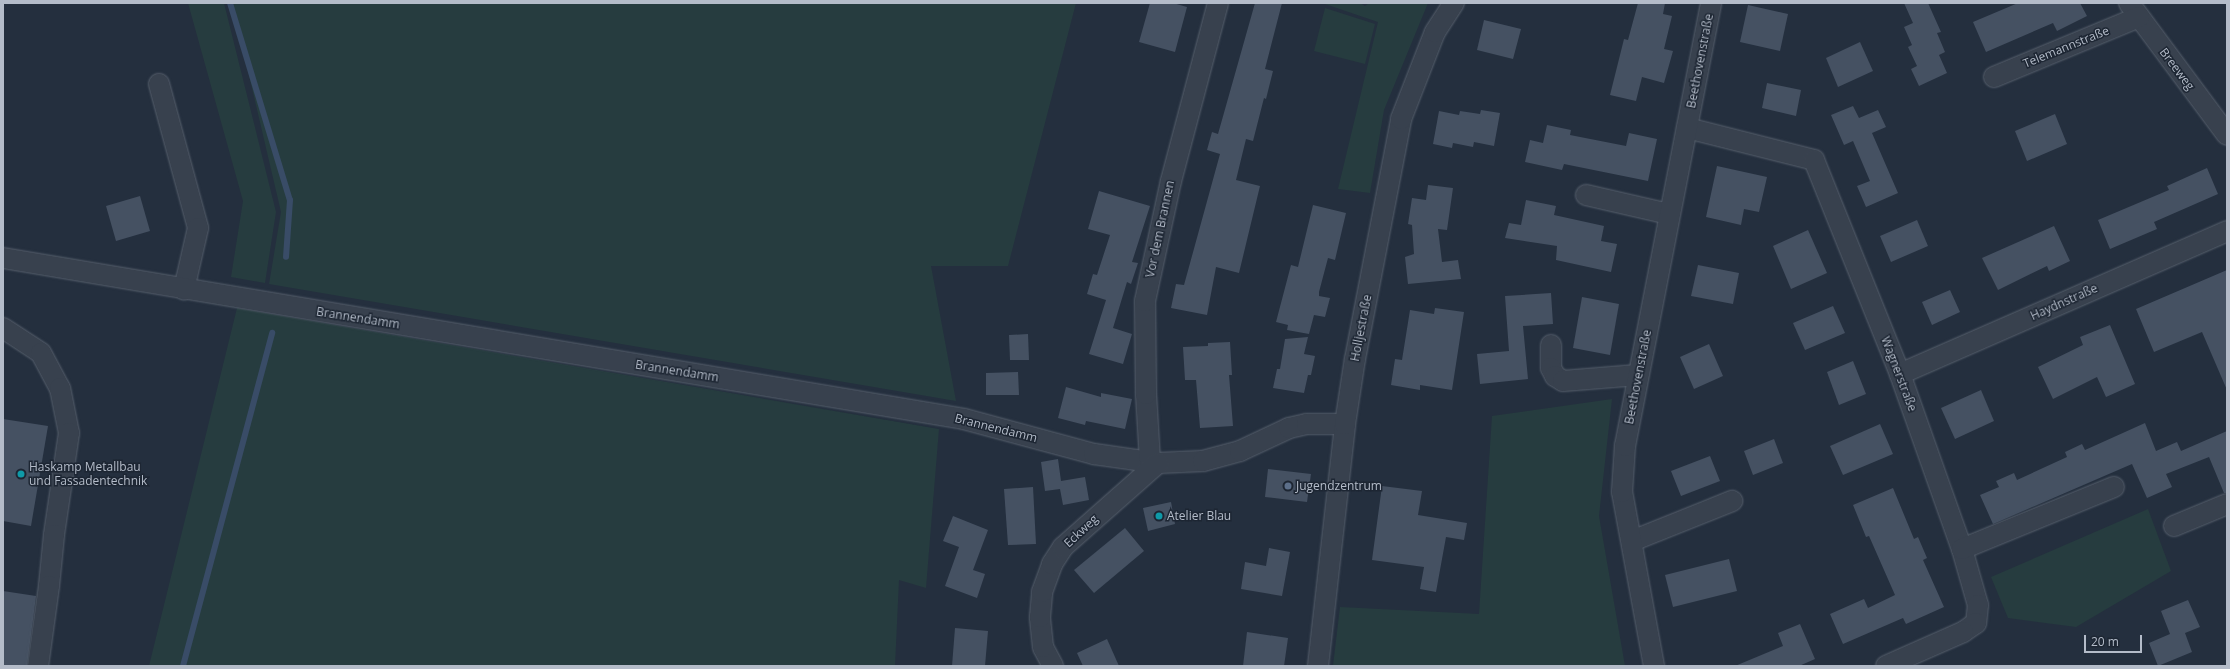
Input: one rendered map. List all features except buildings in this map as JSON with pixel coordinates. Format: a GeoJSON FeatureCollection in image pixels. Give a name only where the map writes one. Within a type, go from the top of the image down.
{"type":"FeatureCollection","features":[{"type":"Feature","properties":{"kind":"street","name":"Vor dem Brannen"},"geometry":{"type":"LineString","coordinates":[[1154,462],[1146,394],[1145,300],[1171,181],[1218,3]]}},
{"type":"Feature","properties":{"kind":"street","name":"Holljestraße"},"geometry":{"type":"LineString","coordinates":[[1318,666],[1344,424],[1401,119],[1435,32],[1454,3]]}},
{"type":"Feature","properties":{"kind":"street","name":"Beethovenstraße"},"geometry":{"type":"LineString","coordinates":[[1654,666],[1622,492],[1625,446],[1711,3]]}},
{"type":"Feature","properties":{"kind":"street","name":"Telemannstraße"},"geometry":{"type":"LineString","coordinates":[[1994,77],[2134,10]]}},
{"type":"Feature","properties":{"kind":"street","name":"Breeweg"},"geometry":{"type":"LineString","coordinates":[[2134,10],[2227,135]]}},
{"type":"Feature","properties":{"kind":"street"},"geometry":{"type":"LineString","coordinates":[[159,84],[198,228],[184,289]]}},
{"type":"Feature","properties":{"kind":"street","name":"Wagnerstraße"},"geometry":{"type":"LineString","coordinates":[[1687,128],[1814,160],[1900,374],[1962,549],[1978,605],[1976,623],[1964,632],[1886,666]]}},
{"type":"Feature","properties":{"kind":"street"},"geometry":{"type":"LineString","coordinates":[[1586,195],[1669,214]]}},
{"type":"Feature","properties":{"kind":"street","name":"Haydnstraße"},"geometry":{"type":"LineString","coordinates":[[1900,374],[2227,231]]}},
{"type":"Feature","properties":{"kind":"street","name":"Brannendamm"},"geometry":{"type":"LineString","coordinates":[[3,258],[964,419],[1094,454],[1154,462],[1203,461],[1240,451],[1289,428],[1320,424],[1344,424]]}},
{"type":"Feature","properties":{"kind":"street"},"geometry":{"type":"LineString","coordinates":[[3,328],[41,353],[60,388],[69,433],[54,535],[50,586],[38,666]]}},
{"type":"Feature","properties":{"kind":"street"},"geometry":{"type":"LineString","coordinates":[[1551,345],[1551,368],[1555,376],[1563,381],[1638,375]]}},
{"type":"Feature","properties":{"kind":"street","name":"Eckweg"},"geometry":{"type":"LineString","coordinates":[[1053,666],[1043,647],[1040,617],[1042,592],[1052,564],[1063,547],[1154,462]]}},
{"type":"Feature","properties":{"kind":"street"},"geometry":{"type":"LineString","coordinates":[[1962,549],[2114,487]]}},
{"type":"Feature","properties":{"kind":"street"},"geometry":{"type":"LineString","coordinates":[[1632,541],[1732,501]]}},
{"type":"Feature","properties":{"kind":"street"},"geometry":{"type":"LineString","coordinates":[[2174,526],[2227,504]]}},
{"type":"Feature","properties":{"kind":"green space"},"geometry":{"type":"Polygon","coordinates":[[[188,3],[224,3],[276,212],[265,283],[231,277],[243,201],[188,3]]]}},
{"type":"Feature","properties":{"kind":"green space"},"geometry":{"type":"Polygon","coordinates":[[[232,3],[1076,3],[1008,266],[931,266],[956,401],[269,284],[281,212],[232,3]]]}},
{"type":"Feature","properties":{"kind":"green space"},"geometry":{"type":"Polygon","coordinates":[[[1322,3],[1360,3],[1365,6],[1369,3],[1428,3],[1384,110],[1370,193],[1338,189],[1378,22],[1322,3]]]}},
{"type":"Feature","properties":{"kind":"green space"},"geometry":{"type":"Polygon","coordinates":[[[1325,8],[1375,24],[1365,64],[1314,51],[1325,8]]]}},
{"type":"Feature","properties":{"kind":"green space"},"geometry":{"type":"Polygon","coordinates":[[[237,308],[939,429],[926,588],[899,580],[895,666],[149,666],[237,308]]]}},
{"type":"Feature","properties":{"kind":"green space"},"geometry":{"type":"Polygon","coordinates":[[[1612,399],[1599,516],[1625,666],[1333,666],[1340,607],[1479,614],[1492,416],[1612,399]]]}},
{"type":"Feature","properties":{"kind":"green space"},"geometry":{"type":"Polygon","coordinates":[[[2148,509],[2171,571],[2076,627],[2008,618],[1991,577],[2148,509]]]}},
{"type":"Feature","properties":{"kind":"waterway"},"geometry":{"type":"LineString","coordinates":[[230,3],[290,200],[286,257]]}},
{"type":"Feature","properties":{"kind":"waterway"},"geometry":{"type":"LineString","coordinates":[[183,666],[272,333]]}},
{"type":"Feature","properties":{"kind":"place","name":"Haskamp Metallbau und Fassadentechnik"},"geometry":{"type":"Point","coordinates":[21,474]}},
{"type":"Feature","properties":{"kind":"place","name":"Jugendzentrum"},"geometry":{"type":"Point","coordinates":[1288,486]}},
{"type":"Feature","properties":{"kind":"place","name":"Atelier Blau"},"geometry":{"type":"Point","coordinates":[1159,516]}}]}
